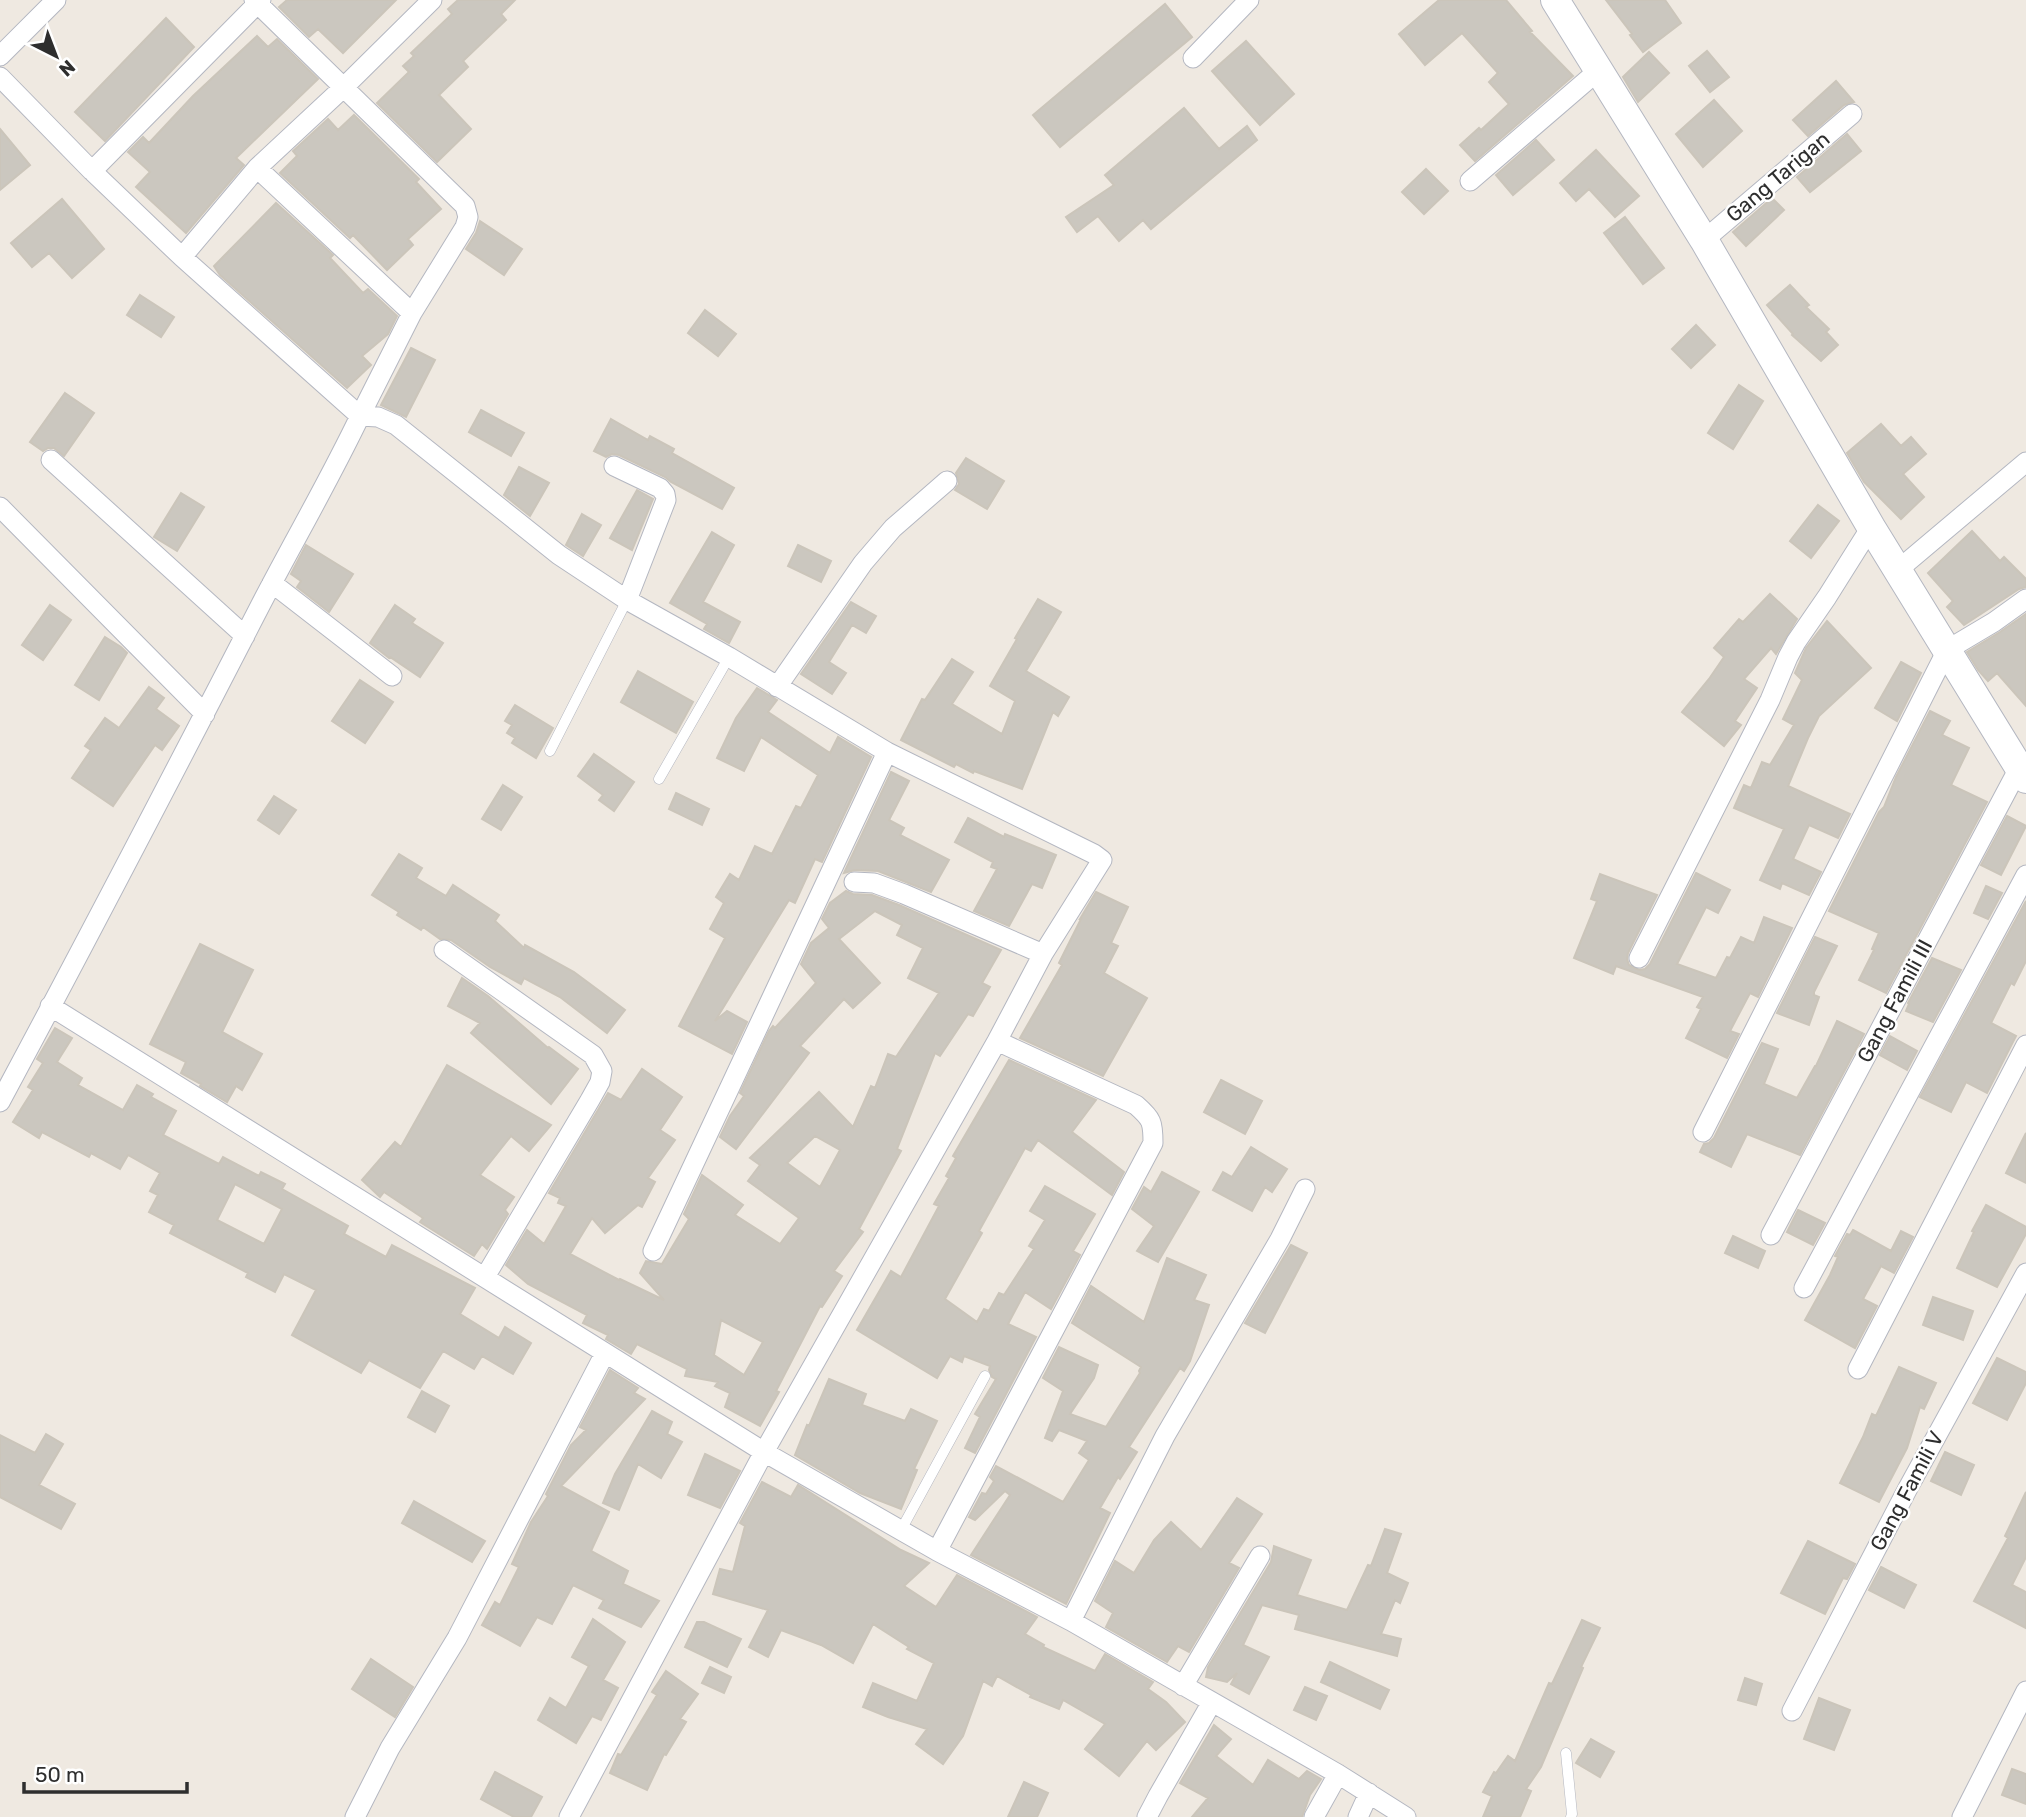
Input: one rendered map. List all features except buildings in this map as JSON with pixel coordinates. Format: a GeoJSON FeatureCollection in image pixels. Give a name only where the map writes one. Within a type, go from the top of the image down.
{"type":"FeatureCollection","features":[{"type":"Feature","properties":{"kind":"main road"},"geometry":{"type":"LineString","coordinates":[[1555,0],[1704,240],[1871,527],[2022,773]]}},
{"type":"Feature","properties":{"kind":"street"},"geometry":{"type":"LineString","coordinates":[[0,56],[56,0]]}},
{"type":"Feature","properties":{"kind":"street"},"geometry":{"type":"LineString","coordinates":[[182,257],[257,169],[432,0]]}},
{"type":"Feature","properties":{"kind":"street"},"geometry":{"type":"LineString","coordinates":[[1193,58],[1249,0]]}},
{"type":"Feature","properties":{"kind":"street"},"geometry":{"type":"LineString","coordinates":[[0,1102],[342,454],[412,313],[465,227],[468,217],[465,206],[258,1],[92,171]]}},
{"type":"Feature","properties":{"kind":"street"},"geometry":{"type":"LineString","coordinates":[[1470,181],[1599,70]]}},
{"type":"Feature","properties":{"kind":"street"},"geometry":{"type":"LineString","coordinates":[[0,77],[92,171],[182,257],[360,415],[379,417],[404,431],[559,555],[627,600],[729,657],[887,752],[1102,860],[1043,954],[997,1041],[764,1452],[569,1817]]}},
{"type":"Feature","properties":{"kind":"street","name":"Gang Tarigan"},"geometry":{"type":"LineString","coordinates":[[1704,240],[1852,114]]}},
{"type":"Feature","properties":{"kind":"street"},"geometry":{"type":"LineString","coordinates":[[257,169],[412,313]]}},
{"type":"Feature","properties":{"kind":"street"},"geometry":{"type":"LineString","coordinates":[[51,460],[245,636]]}},
{"type":"Feature","properties":{"kind":"street"},"geometry":{"type":"LineString","coordinates":[[1899,569],[2026,462]]}},
{"type":"Feature","properties":{"kind":"street"},"geometry":{"type":"LineString","coordinates":[[614,467],[660,488],[666,499],[627,600]]}},
{"type":"Feature","properties":{"kind":"street"},"geometry":{"type":"LineString","coordinates":[[776,687],[863,563],[892,528],[947,481]]}},
{"type":"Feature","properties":{"kind":"street"},"geometry":{"type":"LineString","coordinates":[[0,508],[205,714]]}},
{"type":"Feature","properties":{"kind":"street"},"geometry":{"type":"LineString","coordinates":[[1639,958],[1770,700],[1787,657],[1871,527]]}},
{"type":"Feature","properties":{"kind":"street"},"geometry":{"type":"LineString","coordinates":[[272,583],[392,676]]}},
{"type":"Feature","properties":{"kind":"street"},"geometry":{"type":"LineString","coordinates":[[1703,1132],[1947,650],[2026,599]]}},
{"type":"Feature","properties":{"kind":"street"},"geometry":{"type":"LineString","coordinates":[[653,1251],[887,752]]}},
{"type":"Feature","properties":{"kind":"street","name":"Gang Famili III"},"geometry":{"type":"LineString","coordinates":[[1772,1235],[2022,773]]}},
{"type":"Feature","properties":{"kind":"street"},"geometry":{"type":"LineString","coordinates":[[1804,1288],[2026,875]]}},
{"type":"Feature","properties":{"kind":"street"},"geometry":{"type":"LineString","coordinates":[[854,882],[874,883],[904,894],[1043,954]]}},
{"type":"Feature","properties":{"kind":"street"},"geometry":{"type":"LineString","coordinates":[[444,950],[593,1055],[602,1071],[600,1082],[590,1100],[485,1277]]}},
{"type":"Feature","properties":{"kind":"street"},"geometry":{"type":"LineString","coordinates":[[50,1006],[764,1452],[937,1551],[1071,1621],[1338,1774],[1406,1817]]}},
{"type":"Feature","properties":{"kind":"street"},"geometry":{"type":"LineString","coordinates":[[937,1551],[1153,1143],[1153,1125],[1145,1112],[1136,1105],[997,1041]]}},
{"type":"Feature","properties":{"kind":"street"},"geometry":{"type":"LineString","coordinates":[[1858,1369],[2026,1045]]}},
{"type":"Feature","properties":{"kind":"street"},"geometry":{"type":"LineString","coordinates":[[1071,1621],[1165,1436],[1280,1239],[1305,1189]]}},
{"type":"Feature","properties":{"kind":"street","name":"Gang Famili V"},"geometry":{"type":"LineString","coordinates":[[1792,1711],[1908,1488],[2026,1273]]}},
{"type":"Feature","properties":{"kind":"street"},"geometry":{"type":"LineString","coordinates":[[355,1817],[390,1748],[457,1638],[605,1353]]}},
{"type":"Feature","properties":{"kind":"street"},"geometry":{"type":"LineString","coordinates":[[1184,1686],[1259,1556]]}},
{"type":"Feature","properties":{"kind":"street"},"geometry":{"type":"LineString","coordinates":[[1962,1817],[2026,1691]]}},
{"type":"Feature","properties":{"kind":"street"},"geometry":{"type":"LineString","coordinates":[[1147,1817],[1212,1702]]}},
{"type":"Feature","properties":{"kind":"street"},"geometry":{"type":"LineString","coordinates":[[1314,1817],[1338,1774]]}},
{"type":"Feature","properties":{"kind":"street"},"geometry":{"type":"LineString","coordinates":[[1358,1817],[1369,1793]]}},
{"type":"Feature","properties":{"kind":"lane"},"geometry":{"type":"LineString","coordinates":[[551,751],[627,600]]}},
{"type":"Feature","properties":{"kind":"lane"},"geometry":{"type":"LineString","coordinates":[[659,779],[729,657]]}},
{"type":"Feature","properties":{"kind":"lane"},"geometry":{"type":"LineString","coordinates":[[901,1530],[985,1376]]}},
{"type":"Feature","properties":{"kind":"lane"},"geometry":{"type":"LineString","coordinates":[[1566,1753],[1572,1814],[1570,1817]]}}]}
